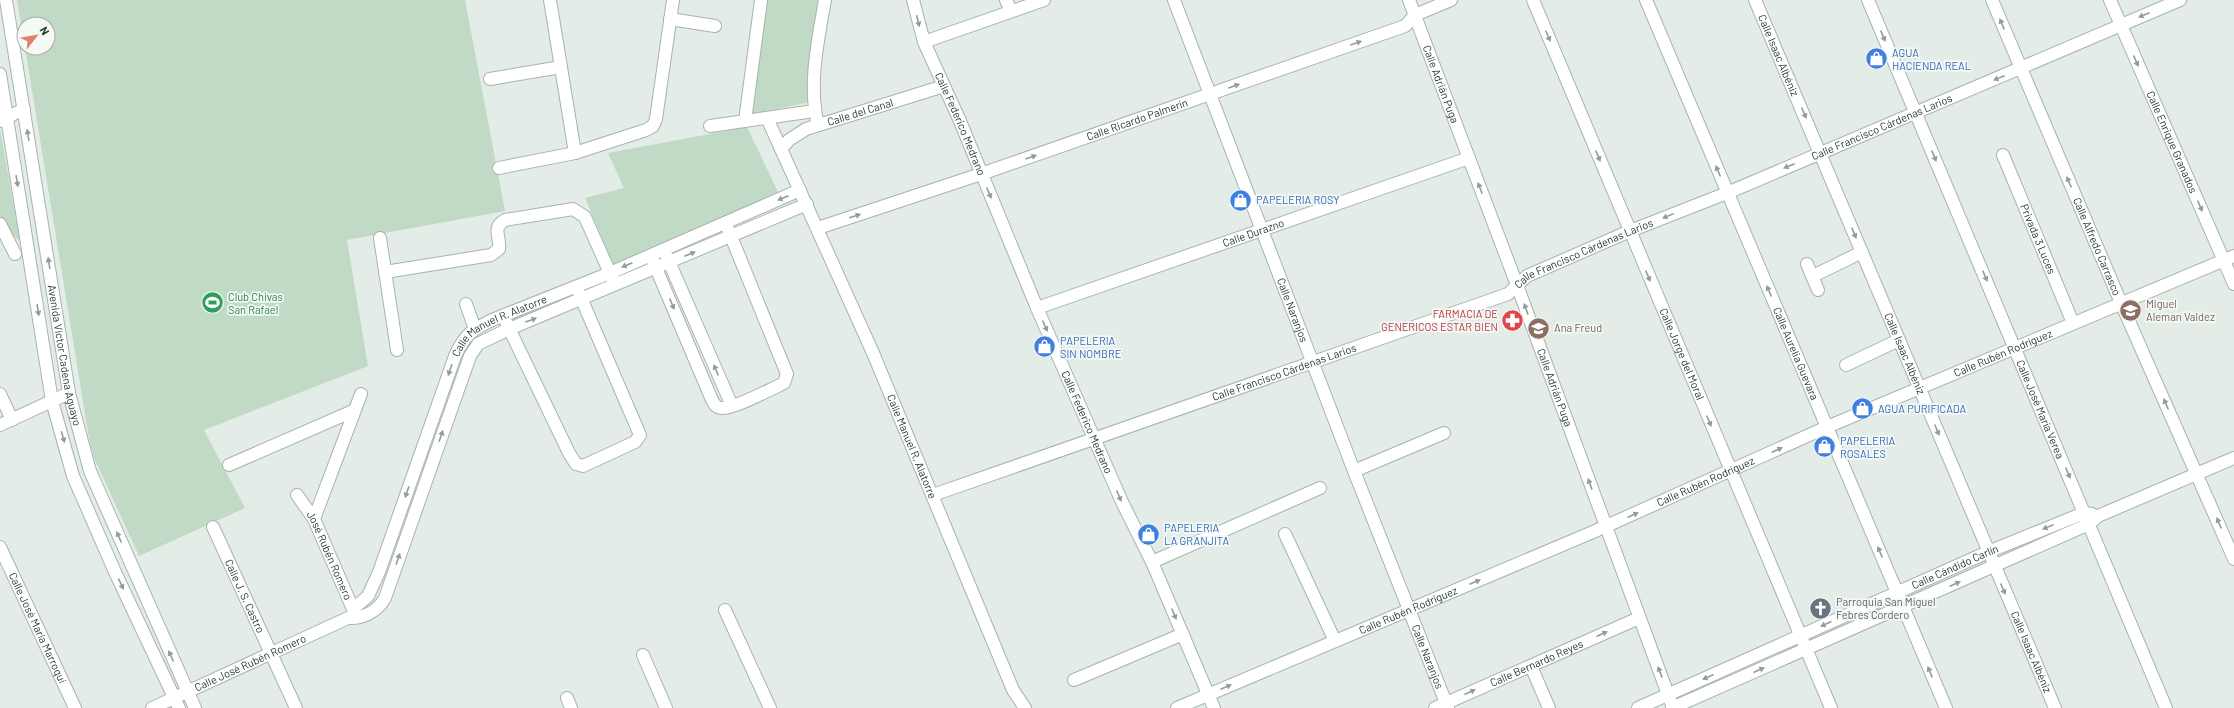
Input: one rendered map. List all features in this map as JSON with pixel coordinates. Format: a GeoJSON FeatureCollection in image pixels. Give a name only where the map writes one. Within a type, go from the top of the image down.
{"type":"FeatureCollection","features":[{"type":"Feature","properties":{"kind":"street","name":"Avenida Víctor Cadena Aguayo"},"geometry":{"type":"LineString","coordinates":[[6,0],[69,393],[90,471],[195,708]]}},
{"type":"Feature","properties":{"kind":"street"},"geometry":{"type":"LineString","coordinates":[[550,0],[575,153]]}},
{"type":"Feature","properties":{"kind":"street"},"geometry":{"type":"LineString","coordinates":[[499,168],[575,153],[646,130],[655,123],[673,0]]}},
{"type":"Feature","properties":{"kind":"street"},"geometry":{"type":"LineString","coordinates":[[745,121],[761,0]]}},
{"type":"Feature","properties":{"kind":"street"},"geometry":{"type":"LineString","coordinates":[[818,125],[814,111],[818,44],[825,0]]}},
{"type":"Feature","properties":{"kind":"street","name":"Calle Federico Medrano"},"geometry":{"type":"LineString","coordinates":[[913,0],[924,42],[944,86],[1037,308],[1122,502],[1152,562],[1214,708]]}},
{"type":"Feature","properties":{"kind":"street"},"geometry":{"type":"LineString","coordinates":[[924,42],[1008,6],[1044,0]]}},
{"type":"Feature","properties":{"kind":"street","name":"Calle Naranjos"},"geometry":{"type":"LineString","coordinates":[[1174,0],[1212,94],[1354,471],[1447,706]]}},
{"type":"Feature","properties":{"kind":"street","name":"Calle Adrián Puga"},"geometry":{"type":"LineString","coordinates":[[1409,0],[1517,285],[1673,708]]}},
{"type":"Feature","properties":{"kind":"street","name":"Calle Ricardo Palmerín"},"geometry":{"type":"LineString","coordinates":[[818,228],[981,174],[1405,26],[1415,15],[1451,0]]}},
{"type":"Feature","properties":{"kind":"street","name":"Calle Jorge del Moral"},"geometry":{"type":"LineString","coordinates":[[1533,0],[1730,472],[1831,708]]}},
{"type":"Feature","properties":{"kind":"street","name":"Calle Aurelia Guevara"},"geometry":{"type":"LineString","coordinates":[[1646,0],[1946,708]]}},
{"type":"Feature","properties":{"kind":"street","name":"Calle Isaac Albéniz"},"geometry":{"type":"LineString","coordinates":[[1755,0],[2055,708]]}},
{"type":"Feature","properties":{"kind":"street","name":"Calle José María Verea"},"geometry":{"type":"LineString","coordinates":[[1868,0],[2084,512],[2094,520],[2166,708]]}},
{"type":"Feature","properties":{"kind":"street","name":"Calle Alfredo Carrasco"},"geometry":{"type":"LineString","coordinates":[[1992,0],[2120,303],[2198,474],[2234,559]]}},
{"type":"Feature","properties":{"kind":"street","name":"Calle Enrique Granados"},"geometry":{"type":"LineString","coordinates":[[2110,0],[2120,25],[2229,259],[2234,284]]}},
{"type":"Feature","properties":{"kind":"street","name":"Calle Francisco Cárdenas Larios"},"geometry":{"type":"LineString","coordinates":[[933,495],[1508,294],[1526,276],[1630,231],[1820,153],[1915,111],[2021,69],[2180,0]]}},
{"type":"Feature","properties":{"kind":"street"},"geometry":{"type":"LineString","coordinates":[[670,19],[715,26]]}},
{"type":"Feature","properties":{"kind":"street"},"geometry":{"type":"LineString","coordinates":[[490,79],[560,67]]}},
{"type":"Feature","properties":{"kind":"street","name":"Avenida Víctor Cadena Aguayo"},"geometry":{"type":"LineString","coordinates":[[0,74],[4,119],[52,401],[74,476],[115,572],[176,703]]}},
{"type":"Feature","properties":{"kind":"street","name":"Calle del Canal"},"geometry":{"type":"LineString","coordinates":[[781,149],[798,133],[818,125],[944,86]]}},
{"type":"Feature","properties":{"kind":"street"},"geometry":{"type":"LineString","coordinates":[[4,119],[24,109]]}},
{"type":"Feature","properties":{"kind":"street","name":"Calle del Canal"},"geometry":{"type":"LineString","coordinates":[[710,126],[814,111]]}},
{"type":"Feature","properties":{"kind":"street","name":"Calle Manuel R. Alatorre"},"geometry":{"type":"LineString","coordinates":[[767,118],[818,228],[933,495],[1012,690],[1025,708]]}},
{"type":"Feature","properties":{"kind":"street","name":"Privada 3 Luces"},"geometry":{"type":"LineString","coordinates":[[2003,155],[2073,323]]}},
{"type":"Feature","properties":{"kind":"street","name":"Calle Durazno"},"geometry":{"type":"LineString","coordinates":[[1037,308],[1469,158]]}},
{"type":"Feature","properties":{"kind":"street","name":"Calle Manuel R. Alatorre"},"geometry":{"type":"LineString","coordinates":[[353,615],[368,596],[379,572],[455,356],[465,337],[475,328],[610,273],[800,190]]}},
{"type":"Feature","properties":{"kind":"street","name":"Calle Manuel R. Alatorre"},"geometry":{"type":"LineString","coordinates":[[353,615],[379,607],[392,578],[470,356],[478,344],[509,329],[670,263],[807,204]]}},
{"type":"Feature","properties":{"kind":"street"},"geometry":{"type":"LineString","coordinates":[[385,272],[491,255],[499,249],[496,231],[499,225],[505,220],[573,209],[585,217],[616,285]]}},
{"type":"Feature","properties":{"kind":"street"},"geometry":{"type":"LineString","coordinates":[[651,255],[712,400],[718,408],[723,409],[732,406],[784,383],[787,374],[725,223]]}},
{"type":"Feature","properties":{"kind":"street"},"geometry":{"type":"LineString","coordinates":[[0,224],[15,254]]}},
{"type":"Feature","properties":{"kind":"street"},"geometry":{"type":"LineString","coordinates":[[380,238],[397,350]]}},
{"type":"Feature","properties":{"kind":"street"},"geometry":{"type":"LineString","coordinates":[[664,249],[732,406]]}},
{"type":"Feature","properties":{"kind":"street"},"geometry":{"type":"LineString","coordinates":[[1812,276],[1862,252]]}},
{"type":"Feature","properties":{"kind":"street","name":"Calle Rubén Rodríguez"},"geometry":{"type":"LineString","coordinates":[[1178,708],[1606,526],[1828,428],[1920,390],[2073,323],[2229,259]]}},
{"type":"Feature","properties":{"kind":"street"},"geometry":{"type":"LineString","coordinates":[[1807,264],[1818,290]]}},
{"type":"Feature","properties":{"kind":"street"},"geometry":{"type":"LineString","coordinates":[[503,316],[569,453],[576,464],[583,466],[635,442],[640,435],[576,286]]}},
{"type":"Feature","properties":{"kind":"street"},"geometry":{"type":"LineString","coordinates":[[466,304],[475,328]]}},
{"type":"Feature","properties":{"kind":"street"},"geometry":{"type":"LineString","coordinates":[[1846,365],[1899,340]]}},
{"type":"Feature","properties":{"kind":"street"},"geometry":{"type":"LineString","coordinates":[[0,426],[69,393]]}},
{"type":"Feature","properties":{"kind":"street"},"geometry":{"type":"LineString","coordinates":[[0,394],[12,420]]}},
{"type":"Feature","properties":{"kind":"street"},"geometry":{"type":"LineString","coordinates":[[314,519],[353,411],[361,394]]}},
{"type":"Feature","properties":{"kind":"street"},"geometry":{"type":"LineString","coordinates":[[229,465],[353,411]]}},
{"type":"Feature","properties":{"kind":"street"},"geometry":{"type":"LineString","coordinates":[[1354,471],[1444,433]]}},
{"type":"Feature","properties":{"kind":"street","name":"Calle Cándido Carlín"},"geometry":{"type":"LineString","coordinates":[[1673,708],[1994,567],[2094,520],[2234,458]]}},
{"type":"Feature","properties":{"kind":"street"},"geometry":{"type":"LineString","coordinates":[[1152,562],[1320,488]]}},
{"type":"Feature","properties":{"kind":"street","name":"José Rubén Romero"},"geometry":{"type":"LineString","coordinates":[[297,495],[314,519],[353,615]]}},
{"type":"Feature","properties":{"kind":"street","name":"Calle Cándido Carlín"},"geometry":{"type":"LineString","coordinates":[[1638,708],[1988,552],[2084,512]]}},
{"type":"Feature","properties":{"kind":"street","name":"Calle J. S. Castro"},"geometry":{"type":"LineString","coordinates":[[213,527],[296,708]]}},
{"type":"Feature","properties":{"kind":"street"},"geometry":{"type":"LineString","coordinates":[[1286,534],[1334,641]]}},
{"type":"Feature","properties":{"kind":"street","name":"Calle José María Marroquí"},"geometry":{"type":"LineString","coordinates":[[0,547],[75,708]]}},
{"type":"Feature","properties":{"kind":"street"},"geometry":{"type":"LineString","coordinates":[[379,572],[392,578]]}},
{"type":"Feature","properties":{"kind":"street"},"geometry":{"type":"LineString","coordinates":[[725,610],[770,708]]}},
{"type":"Feature","properties":{"kind":"street","name":"Calle José Rubén Romero"},"geometry":{"type":"LineString","coordinates":[[152,708],[176,703],[187,692],[353,615]]}},
{"type":"Feature","properties":{"kind":"street","name":"Calle Bernardo Reyes"},"geometry":{"type":"LineString","coordinates":[[1435,708],[1447,706],[1531,666],[1639,618]]}},
{"type":"Feature","properties":{"kind":"street"},"geometry":{"type":"LineString","coordinates":[[1074,680],[1183,634]]}},
{"type":"Feature","properties":{"kind":"street"},"geometry":{"type":"LineString","coordinates":[[643,655],[666,708]]}},
{"type":"Feature","properties":{"kind":"street"},"geometry":{"type":"LineString","coordinates":[[1531,666],[1549,708]]}},
{"type":"Feature","properties":{"kind":"street","name":"Calle Manuel R. Alatorre"},"geometry":{"type":"LineString","coordinates":[[1012,690],[1014,708]]}},
{"type":"Feature","properties":{"kind":"green space","name":"Club Chivas San Rafael"},"geometry":{"type":"Polygon","coordinates":[[[17,0],[465,0],[505,211],[347,240],[368,366],[204,430],[245,508],[139,556],[95,460],[90,444],[26,56],[56,56],[56,16],[20,16],[17,0]]]}},
{"type":"Feature","properties":{"kind":"green space"},"geometry":{"type":"Polygon","coordinates":[[[766,0],[818,0],[808,84],[812,102],[751,114],[766,0]]]}},
{"type":"Feature","properties":{"kind":"green space"},"geometry":{"type":"Polygon","coordinates":[[[747,127],[779,194],[614,266],[585,198],[624,188],[608,153],[747,127]]]}},
{"type":"Feature","properties":{"kind":"green space"},"geometry":{"type":"Polygon","coordinates":[[[0,129],[20,241],[8,231],[0,218],[0,129]]]}},
{"type":"Feature","properties":{"kind":"place","name":"AGUA HACIENDA REAL"},"geometry":{"type":"Point","coordinates":[1877,59]}},
{"type":"Feature","properties":{"kind":"place","name":"PAPELERIA ROSY"},"geometry":{"type":"Point","coordinates":[1240,200]}},
{"type":"Feature","properties":{"kind":"place","name":"Club Chivas San Rafael"},"geometry":{"type":"Point","coordinates":[212,303]}},
{"type":"Feature","properties":{"kind":"place","name":"Miguel Aleman Valdez"},"geometry":{"type":"Point","coordinates":[2131,310]}},
{"type":"Feature","properties":{"kind":"place","name":"FARMACIA DE GENERICOS ESTAR BIEN"},"geometry":{"type":"Point","coordinates":[1513,320]}},
{"type":"Feature","properties":{"kind":"place","name":"Ana Freud"},"geometry":{"type":"Point","coordinates":[1539,328]}},
{"type":"Feature","properties":{"kind":"place","name":"PAPELERIA SIN NOMBRE"},"geometry":{"type":"Point","coordinates":[1045,347]}},
{"type":"Feature","properties":{"kind":"place","name":"AGUA PURIFICADA"},"geometry":{"type":"Point","coordinates":[1862,409]}},
{"type":"Feature","properties":{"kind":"place","name":"PAPELERIA ROSALES"},"geometry":{"type":"Point","coordinates":[1825,447]}},
{"type":"Feature","properties":{"kind":"place","name":"PAPELERIA LA GRANJITA"},"geometry":{"type":"Point","coordinates":[1148,534]}},
{"type":"Feature","properties":{"kind":"place","name":"Parroquia San Miguel Febres Cordero"},"geometry":{"type":"Point","coordinates":[1820,608]}}]}
